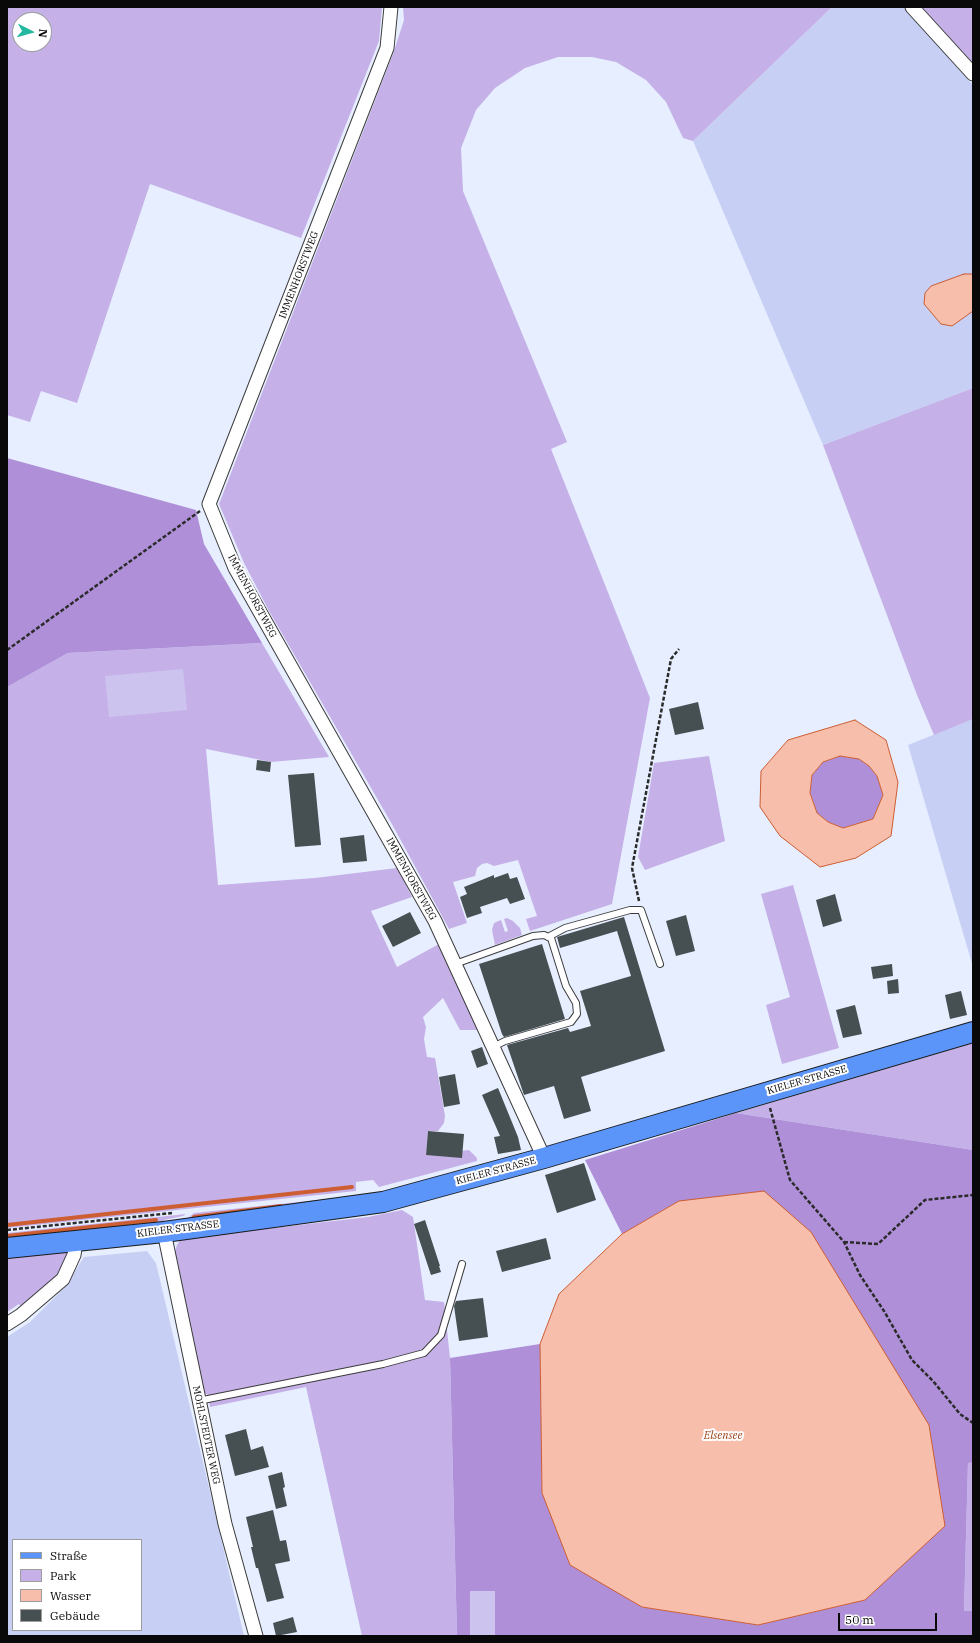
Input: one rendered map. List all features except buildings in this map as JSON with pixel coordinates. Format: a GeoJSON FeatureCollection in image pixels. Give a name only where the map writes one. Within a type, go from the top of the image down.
{"type":"FeatureCollection","features":[{"type":"Feature","properties":{"kind":"main road","name":"KIELER STRASSE"},"geometry":{"type":"LineString","coordinates":[[7,1248],[164,1232],[383,1202],[544,1158],[973,1032]]}},
{"type":"Feature","properties":{"kind":"street","name":"IMMENHORSTWEG"},"geometry":{"type":"LineString","coordinates":[[391,7],[387,48],[209,504],[235,568],[435,921],[544,1158]]}},
{"type":"Feature","properties":{"kind":"street"},"geometry":{"type":"LineString","coordinates":[[912,7],[973,74]]}},
{"type":"Feature","properties":{"kind":"street","name":"MOHLSTEDTER WEG"},"geometry":{"type":"LineString","coordinates":[[164,1232],[198,1401],[225,1524],[256,1636]]}},
{"type":"Feature","properties":{"kind":"street"},"geometry":{"type":"LineString","coordinates":[[7,1324],[21,1315],[63,1279],[74,1254],[76,1241]]}},
{"type":"Feature","properties":{"kind":"lane"},"geometry":{"type":"LineString","coordinates":[[548,937],[565,928],[630,910],[641,910],[660,964]]}},
{"type":"Feature","properties":{"kind":"lane"},"geometry":{"type":"LineString","coordinates":[[455,964],[533,936],[544,934],[551,938],[566,986],[576,1003],[577,1014],[572,1022],[505,1041],[493,1046]]}},
{"type":"Feature","properties":{"kind":"lane"},"geometry":{"type":"LineString","coordinates":[[198,1401],[383,1364],[424,1353],[441,1335],[462,1264]]}},
{"type":"Feature","properties":{"kind":"path"},"geometry":{"type":"LineString","coordinates":[[7,650],[209,504]]}},
{"type":"Feature","properties":{"kind":"path"},"geometry":{"type":"LineString","coordinates":[[641,910],[632,868],[671,658],[679,649]]}},
{"type":"Feature","properties":{"kind":"path"},"geometry":{"type":"LineString","coordinates":[[766,1092],[790,1180],[844,1242],[860,1275],[884,1311],[912,1360],[933,1381],[960,1414],[973,1423]]}},
{"type":"Feature","properties":{"kind":"path"},"geometry":{"type":"LineString","coordinates":[[844,1242],[878,1244],[924,1200],[973,1195]]}},
{"type":"Feature","properties":{"kind":"path"},"geometry":{"type":"LineString","coordinates":[[7,1230],[175,1213]]}},
{"type":"Feature","properties":{"kind":"shaded area"},"geometry":{"type":"Polygon","coordinates":[[[832,7],[904,7],[973,85],[973,388],[823,445],[693,141],[832,7]]]}},
{"type":"Feature","properties":{"kind":"shaded area"},"geometry":{"type":"Polygon","coordinates":[[[7,458],[196,510],[204,544],[262,643],[68,653],[7,687],[7,458]]]}},
{"type":"Feature","properties":{"kind":"shaded area"},"geometry":{"type":"Polygon","coordinates":[[[183,669],[187,710],[109,717],[105,676],[183,669]]]}},
{"type":"Feature","properties":{"kind":"shaded area"},"geometry":{"type":"Polygon","coordinates":[[[973,719],[973,967],[908,745],[973,719]]]}},
{"type":"Feature","properties":{"kind":"shaded area"},"geometry":{"type":"Polygon","coordinates":[[[840,756],[859,759],[869,766],[877,776],[883,795],[873,819],[843,828],[828,822],[817,813],[810,793],[812,775],[823,762],[840,756]]]}},
{"type":"Feature","properties":{"kind":"shaded area"},"geometry":{"type":"Polygon","coordinates":[[[736,1113],[973,1150],[973,1462],[968,1463],[964,1611],[973,1611],[973,1636],[495,1636],[495,1591],[470,1591],[470,1636],[457,1636],[450,1358],[540,1344],[542,1493],[642,1607],[758,1625],[865,1600],[679,1201],[622,1234],[585,1160],[736,1113]]]}},
{"type":"Feature","properties":{"kind":"shaded area"},"geometry":{"type":"Polygon","coordinates":[[[147,1251],[156,1263],[244,1636],[7,1636],[7,1337],[30,1322],[64,1288],[84,1257],[147,1251]]]}},
{"type":"Feature","properties":{"kind":"shaded area"},"geometry":{"type":"Polygon","coordinates":[[[470,1591],[495,1591],[495,1636],[470,1636],[470,1591]]]}},
{"type":"Feature","properties":{"kind":"green space"},"geometry":{"type":"Polygon","coordinates":[[[7,7],[382,7],[379,41],[301,238],[150,184],[77,403],[41,391],[30,422],[7,415],[7,7]]]}},
{"type":"Feature","properties":{"kind":"green space"},"geometry":{"type":"Polygon","coordinates":[[[403,7],[832,7],[693,141],[683,138],[666,102],[646,80],[616,62],[592,57],[558,57],[525,68],[495,88],[476,110],[461,148],[463,191],[567,442],[551,449],[650,698],[612,904],[530,931],[526,919],[537,916],[518,860],[494,866],[487,863],[482,864],[477,868],[475,876],[453,882],[467,923],[449,929],[393,826],[269,611],[244,563],[219,504],[393,54],[404,20],[403,7]]]}},
{"type":"Feature","properties":{"kind":"green space"},"geometry":{"type":"Polygon","coordinates":[[[922,7],[973,7],[973,64],[922,7]]]}},
{"type":"Feature","properties":{"kind":"green space"},"geometry":{"type":"Polygon","coordinates":[[[973,388],[973,719],[934,735],[917,695],[823,445],[973,388]]]}},
{"type":"Feature","properties":{"kind":"green space"},"geometry":{"type":"Polygon","coordinates":[[[262,643],[329,757],[271,762],[206,749],[218,885],[315,878],[397,868],[412,897],[371,911],[397,967],[439,944],[478,1030],[460,1030],[443,998],[423,1017],[426,1027],[424,1039],[427,1057],[435,1058],[445,1116],[444,1123],[438,1131],[428,1131],[426,1155],[469,1150],[477,1158],[477,1161],[379,1187],[373,1180],[356,1182],[356,1191],[7,1228],[7,687],[68,653],[262,643]]]}},
{"type":"Feature","properties":{"kind":"green space"},"geometry":{"type":"Polygon","coordinates":[[[709,756],[725,841],[645,870],[638,857],[654,763],[709,756]]]}},
{"type":"Feature","properties":{"kind":"green space"},"geometry":{"type":"Polygon","coordinates":[[[793,885],[839,1048],[782,1064],[766,1005],[790,997],[761,894],[793,885]]]}},
{"type":"Feature","properties":{"kind":"green space"},"geometry":{"type":"Polygon","coordinates":[[[507,918],[513,921],[520,928],[522,935],[495,945],[492,930],[494,923],[501,920],[505,932],[508,931],[504,919],[507,918]]]}},
{"type":"Feature","properties":{"kind":"green space"},"geometry":{"type":"Polygon","coordinates":[[[973,1043],[973,1150],[736,1113],[973,1043]]]}},
{"type":"Feature","properties":{"kind":"green space"},"geometry":{"type":"Polygon","coordinates":[[[374,1194],[174,1221],[188,1218],[194,1213],[374,1194]]]}},
{"type":"Feature","properties":{"kind":"green space"},"geometry":{"type":"Polygon","coordinates":[[[402,1210],[413,1217],[425,1300],[444,1302],[450,1358],[457,1636],[362,1636],[306,1387],[210,1407],[208,1395],[202,1392],[173,1257],[180,1240],[186,1238],[368,1217],[402,1210]]]}},
{"type":"Feature","properties":{"kind":"green space"},"geometry":{"type":"Polygon","coordinates":[[[186,1214],[164,1220],[163,1223],[7,1240],[7,1233],[186,1214]]]}},
{"type":"Feature","properties":{"kind":"green space"},"geometry":{"type":"Polygon","coordinates":[[[66,1250],[69,1253],[58,1276],[22,1309],[19,1304],[7,1312],[7,1257],[66,1250]]]}},
{"type":"Feature","properties":{"kind":"green space"},"geometry":{"type":"Polygon","coordinates":[[[968,1462],[973,1462],[973,1611],[964,1611],[968,1462]]]}},
{"type":"Feature","properties":{"kind":"water"},"geometry":{"type":"Polygon","coordinates":[[[964,274],[973,274],[973,311],[952,326],[941,324],[924,304],[925,293],[931,286],[964,274]]]}},
{"type":"Feature","properties":{"kind":"water"},"geometry":{"type":"Polygon","coordinates":[[[855,720],[886,740],[898,782],[891,836],[856,858],[820,867],[780,836],[760,807],[761,771],[788,740],[855,720]],[[840,756],[823,762],[812,775],[810,793],[817,813],[828,822],[843,828],[873,819],[883,795],[877,776],[869,766],[859,759],[840,756]]]}},
{"type":"Feature","properties":{"kind":"water","name":"Elsensee"},"geometry":{"type":"Polygon","coordinates":[[[764,1191],[811,1232],[929,1425],[945,1526],[865,1600],[758,1625],[642,1607],[570,1565],[542,1493],[540,1344],[559,1294],[622,1234],[679,1201],[764,1191]]]}},
{"type":"Feature","properties":{"kind":"waterway"},"geometry":{"type":"LineString","coordinates":[[7,1225],[352,1187]]}},
{"type":"Feature","properties":{"kind":"waterway"},"geometry":{"type":"LineString","coordinates":[[194,1217],[281,1206]]}},
{"type":"Feature","properties":{"kind":"waterway"},"geometry":{"type":"LineString","coordinates":[[7,1236],[156,1220]]}}]}
